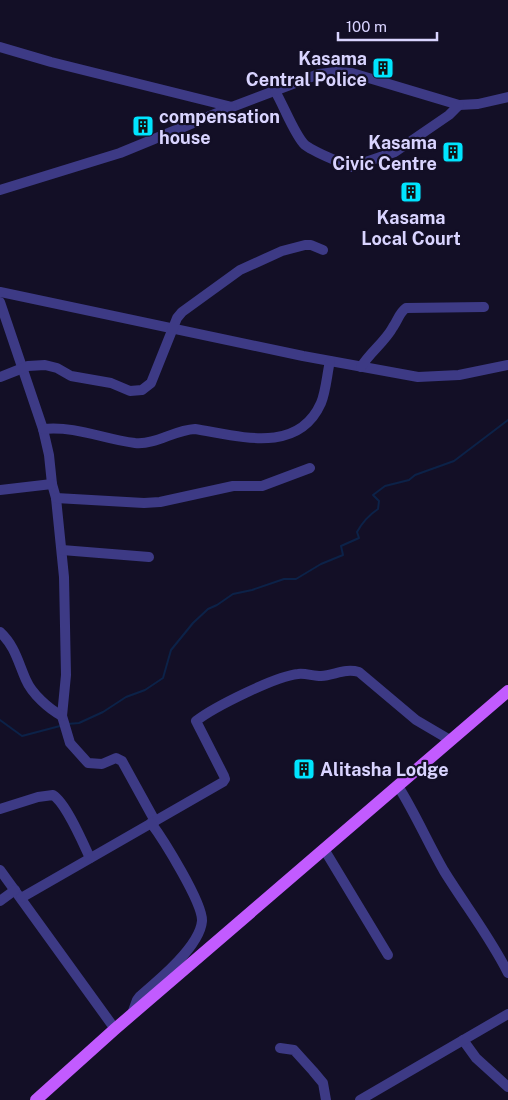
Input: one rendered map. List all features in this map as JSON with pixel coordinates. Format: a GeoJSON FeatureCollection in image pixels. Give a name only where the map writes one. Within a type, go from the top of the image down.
{"type":"FeatureCollection","features":[{"type":"Feature","properties":{"kind":"main road"},"geometry":{"type":"LineString","coordinates":[[36,1100],[115,1029],[508,691]]}},
{"type":"Feature","properties":{"kind":"street"},"geometry":{"type":"LineString","coordinates":[[0,47],[51,62],[232,107]]}},
{"type":"Feature","properties":{"kind":"street"},"geometry":{"type":"LineString","coordinates":[[0,190],[120,153],[319,74],[336,72],[352,74],[459,104],[478,104],[508,97]]}},
{"type":"Feature","properties":{"kind":"street"},"geometry":{"type":"LineString","coordinates":[[275,91],[285,107],[294,130],[305,145],[351,166],[395,152],[449,115],[459,104]]}},
{"type":"Feature","properties":{"kind":"street"},"geometry":{"type":"LineString","coordinates":[[0,377],[23,367],[45,365],[57,368],[71,376],[111,383],[130,391],[142,390],[151,383],[177,318],[182,312],[240,270],[282,251],[305,245],[311,245],[322,250]]}},
{"type":"Feature","properties":{"kind":"street"},"geometry":{"type":"LineString","coordinates":[[0,292],[330,361],[418,377],[459,375],[508,365]]}},
{"type":"Feature","properties":{"kind":"street"},"geometry":{"type":"LineString","coordinates":[[1,305],[43,428],[56,498],[62,550],[66,675],[63,721],[70,743],[88,763],[102,764],[116,758],[122,761],[197,901],[201,914],[201,923],[190,946],[177,963],[137,1000],[132,1015]]}},
{"type":"Feature","properties":{"kind":"street"},"geometry":{"type":"LineString","coordinates":[[361,367],[368,356],[387,336],[399,315],[406,308],[484,307]]}},
{"type":"Feature","properties":{"kind":"street"},"geometry":{"type":"LineString","coordinates":[[43,428],[66,428],[136,443],[148,442],[184,429],[264,439],[281,437],[306,424],[321,402],[330,361]]}},
{"type":"Feature","properties":{"kind":"street"},"geometry":{"type":"LineString","coordinates":[[56,498],[144,503],[160,502],[233,486],[262,486],[310,468]]}},
{"type":"Feature","properties":{"kind":"street"},"geometry":{"type":"LineString","coordinates":[[0,490],[52,484]]}},
{"type":"Feature","properties":{"kind":"street"},"geometry":{"type":"LineString","coordinates":[[62,550],[149,557]]}},
{"type":"Feature","properties":{"kind":"street"},"geometry":{"type":"LineString","coordinates":[[0,632],[12,646],[27,682],[63,721]]}},
{"type":"Feature","properties":{"kind":"street"},"geometry":{"type":"LineString","coordinates":[[0,901],[90,858],[224,779],[196,721],[223,704],[274,680],[298,674],[320,676],[350,670],[359,672],[416,720],[450,740]]}},
{"type":"Feature","properties":{"kind":"street"},"geometry":{"type":"LineString","coordinates":[[398,786],[409,803],[433,852],[453,886],[491,942],[508,973]]}},
{"type":"Feature","properties":{"kind":"street"},"geometry":{"type":"LineString","coordinates":[[0,809],[53,794],[57,797],[67,814],[90,858]]}},
{"type":"Feature","properties":{"kind":"street"},"geometry":{"type":"LineString","coordinates":[[324,849],[388,955]]}},
{"type":"Feature","properties":{"kind":"street"},"geometry":{"type":"LineString","coordinates":[[0,870],[115,1029]]}},
{"type":"Feature","properties":{"kind":"street"},"geometry":{"type":"LineString","coordinates":[[361,1100],[508,1014]]}},
{"type":"Feature","properties":{"kind":"street"},"geometry":{"type":"LineString","coordinates":[[463,1040],[476,1058],[508,1087]]}},
{"type":"Feature","properties":{"kind":"street"},"geometry":{"type":"LineString","coordinates":[[280,1048],[294,1050],[313,1071],[323,1083],[326,1100]]}},
{"type":"Feature","properties":{"kind":"waterway"},"geometry":{"type":"LineString","coordinates":[[67,724],[79,723],[103,712],[126,697],[145,690],[163,678],[171,650],[193,623],[208,609],[233,594],[252,590],[284,579],[296,579],[321,564],[343,555],[341,546],[359,538],[357,532],[363,522],[378,509],[379,501],[373,495],[385,486],[409,480],[415,475],[454,461],[508,420]]}},
{"type":"Feature","properties":{"kind":"waterway"},"geometry":{"type":"LineString","coordinates":[[0,720],[22,736],[60,726]]}},
{"type":"Feature","properties":{"kind":"place","name":"Kasama Central Police"},"geometry":{"type":"Point","coordinates":[383,68]}},
{"type":"Feature","properties":{"kind":"place","name":"compensation house"},"geometry":{"type":"Point","coordinates":[143,126]}},
{"type":"Feature","properties":{"kind":"place","name":"Kasama Civic Centre"},"geometry":{"type":"Point","coordinates":[453,152]}},
{"type":"Feature","properties":{"kind":"place","name":"Kasama Local Court"},"geometry":{"type":"Point","coordinates":[411,192]}},
{"type":"Feature","properties":{"kind":"place","name":"Alitasha Lodge"},"geometry":{"type":"Point","coordinates":[304,769]}}]}
